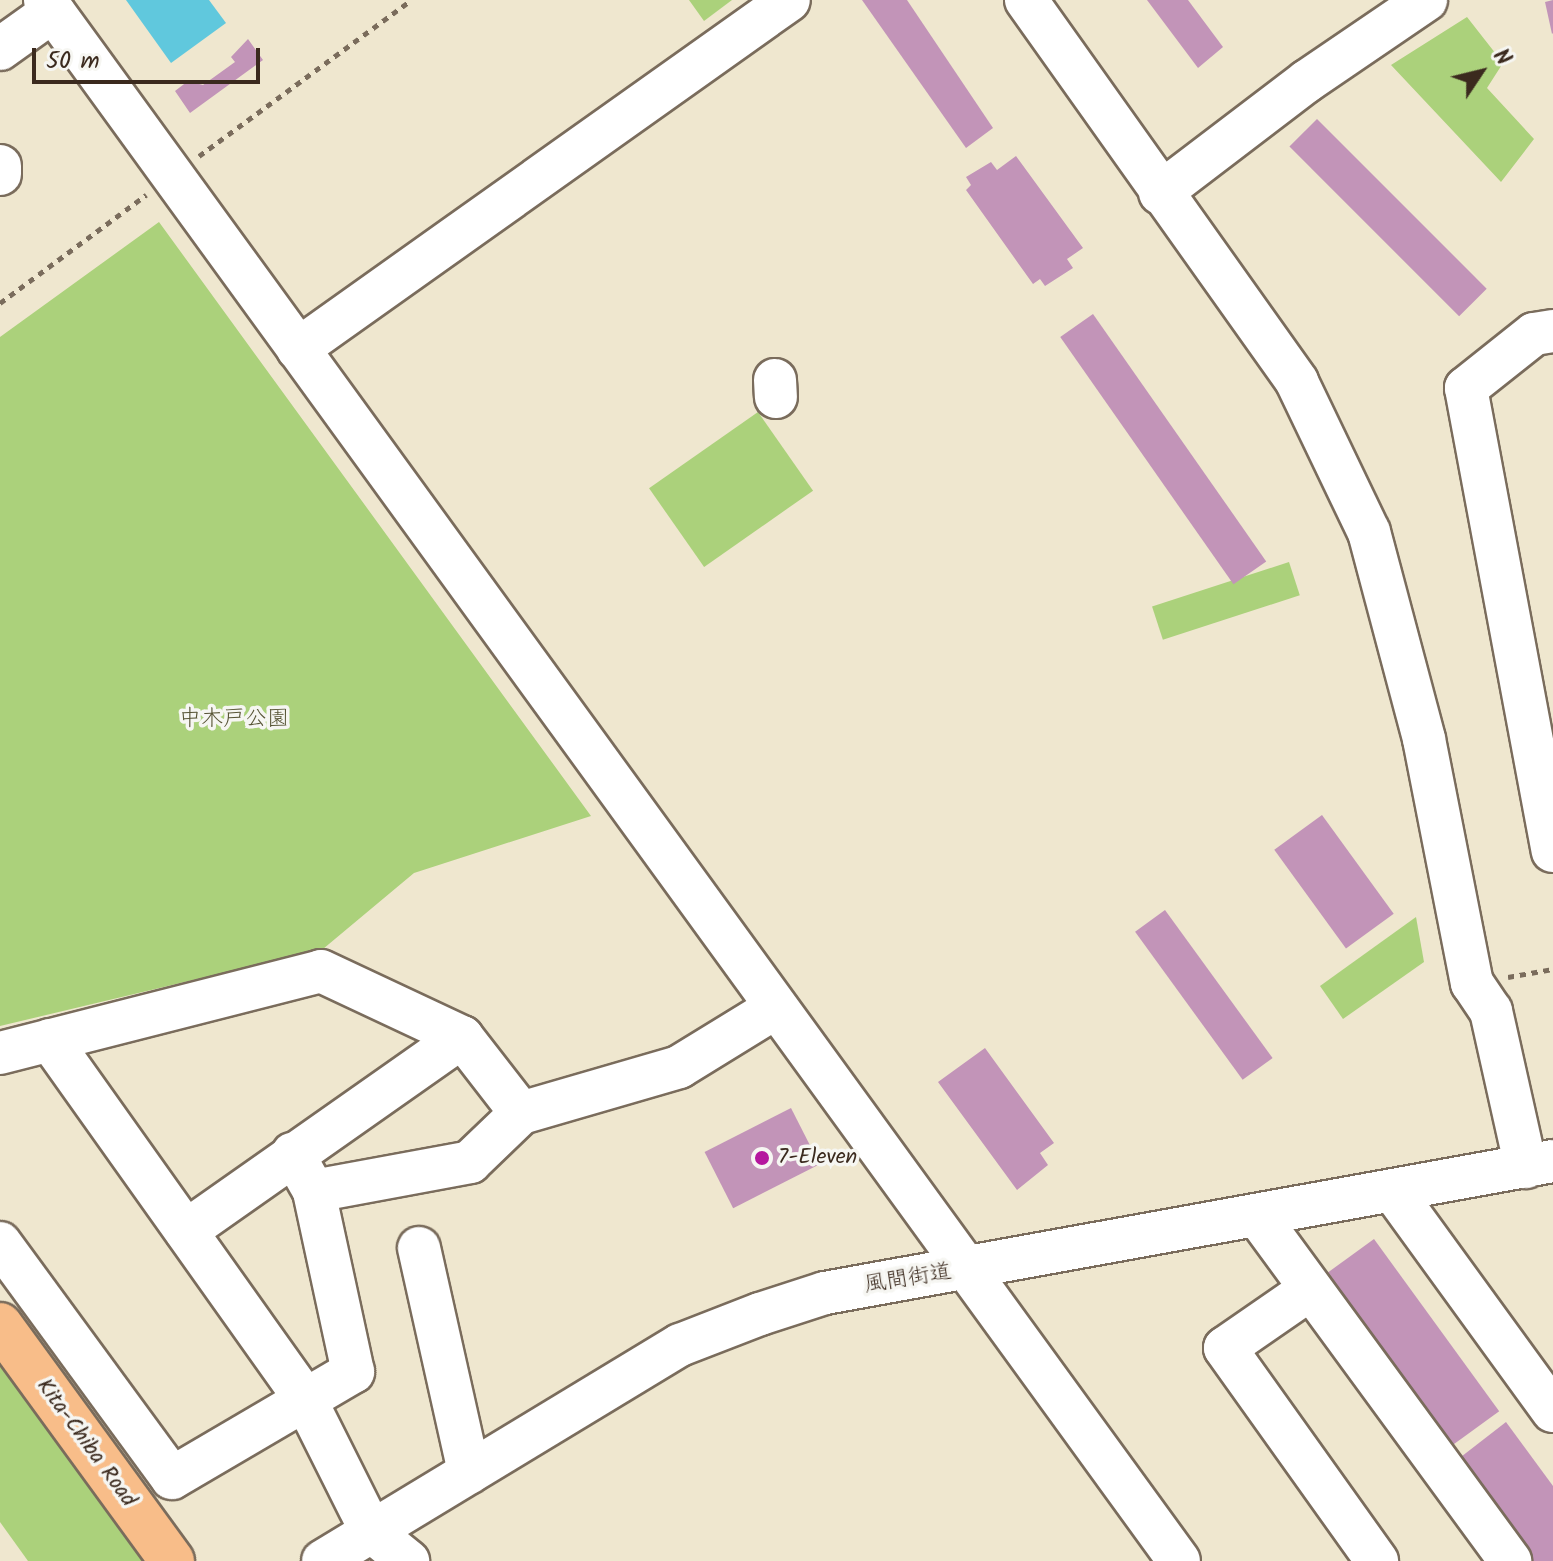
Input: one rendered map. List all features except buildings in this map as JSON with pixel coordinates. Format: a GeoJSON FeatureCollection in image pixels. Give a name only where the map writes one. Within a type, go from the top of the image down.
{"type":"FeatureCollection","features":[{"type":"Feature","properties":{"kind":"highway","name":"Kita-Chiba Road"},"geometry":{"type":"LineString","coordinates":[[0,1325],[172,1561]]}},
{"type":"Feature","properties":{"kind":"street"},"geometry":{"type":"LineString","coordinates":[[298,349],[789,0]]}},
{"type":"Feature","properties":{"kind":"street"},"geometry":{"type":"LineString","coordinates":[[1026,0],[1297,382],[1369,532],[1424,739],[1472,983],[1491,1011],[1540,1164]]}},
{"type":"Feature","properties":{"kind":"street"},"geometry":{"type":"LineString","coordinates":[[1160,193],[1307,81],[1426,0]]}},
{"type":"Feature","properties":{"kind":"street"},"geometry":{"type":"LineString","coordinates":[[0,49],[49,6],[1179,1561]]}},
{"type":"Feature","properties":{"kind":"street"},"geometry":{"type":"LineString","coordinates":[[0,166],[0,174]]}},
{"type":"Feature","properties":{"kind":"street"},"geometry":{"type":"LineString","coordinates":[[1553,331],[1534,334],[1466,388],[1553,851]]}},
{"type":"Feature","properties":{"kind":"street"},"geometry":{"type":"LineString","coordinates":[[0,1053],[321,971],[462,1037],[521,1113]]}},
{"type":"Feature","properties":{"kind":"street"},"geometry":{"type":"LineString","coordinates":[[314,1191],[470,1162],[521,1113],[679,1067],[775,1008]]}},
{"type":"Feature","properties":{"kind":"street"},"geometry":{"type":"LineString","coordinates":[[186,1231],[462,1037]]}},
{"type":"Feature","properties":{"kind":"street"},"geometry":{"type":"LineString","coordinates":[[50,1040],[305,1399],[371,1531],[408,1561]]}},
{"type":"Feature","properties":{"kind":"street"},"geometry":{"type":"LineString","coordinates":[[0,1243],[172,1478],[353,1372],[314,1191],[293,1154]]}},
{"type":"Feature","properties":{"kind":"street","name":"風間街道"},"geometry":{"type":"LineString","coordinates":[[323,1561],[680,1345],[825,1293],[967,1270],[1540,1164]]}},
{"type":"Feature","properties":{"kind":"street"},"geometry":{"type":"LineString","coordinates":[[1393,1191],[1553,1411]]}},
{"type":"Feature","properties":{"kind":"street"},"geometry":{"type":"LineString","coordinates":[[1257,1215],[1510,1561]]}},
{"type":"Feature","properties":{"kind":"street"},"geometry":{"type":"LineString","coordinates":[[419,1248],[469,1472]]}},
{"type":"Feature","properties":{"kind":"street"},"geometry":{"type":"LineString","coordinates":[[1309,1290],[1225,1348],[1377,1561]]}},
{"type":"Feature","properties":{"kind":"path"},"geometry":{"type":"LineString","coordinates":[[0,303],[411,0]]}},
{"type":"Feature","properties":{"kind":"green space"},"geometry":{"type":"Polygon","coordinates":[[[689,0],[732,0],[704,21],[689,0]]]}},
{"type":"Feature","properties":{"kind":"green space"},"geometry":{"type":"Polygon","coordinates":[[[1467,17],[1503,63],[1487,88],[1534,139],[1501,182],[1391,65],[1467,17]]]}},
{"type":"Feature","properties":{"kind":"green space","name":"中木戸公園"},"geometry":{"type":"Polygon","coordinates":[[[159,222],[591,816],[414,873],[323,949],[0,1026],[0,337],[159,222]]]}},
{"type":"Feature","properties":{"kind":"green space"},"geometry":{"type":"Polygon","coordinates":[[[758,412],[813,491],[704,567],[649,488],[758,412]]]}},
{"type":"Feature","properties":{"kind":"green space"},"geometry":{"type":"Polygon","coordinates":[[[1289,562],[1300,595],[1163,640],[1152,606],[1289,562]]]}},
{"type":"Feature","properties":{"kind":"green space"},"geometry":{"type":"Polygon","coordinates":[[[1416,917],[1424,962],[1343,1019],[1320,986],[1416,917]]]}},
{"type":"Feature","properties":{"kind":"green space"},"geometry":{"type":"Polygon","coordinates":[[[0,1365],[144,1561],[28,1561],[0,1522],[0,1365]]]}},
{"type":"Feature","properties":{"kind":"water"},"geometry":{"type":"Polygon","coordinates":[[[126,0],[209,0],[226,23],[171,63],[126,0]]]}},
{"type":"Feature","properties":{"kind":"place","name":"7-Eleven"},"geometry":{"type":"Point","coordinates":[762,1158]}}]}
